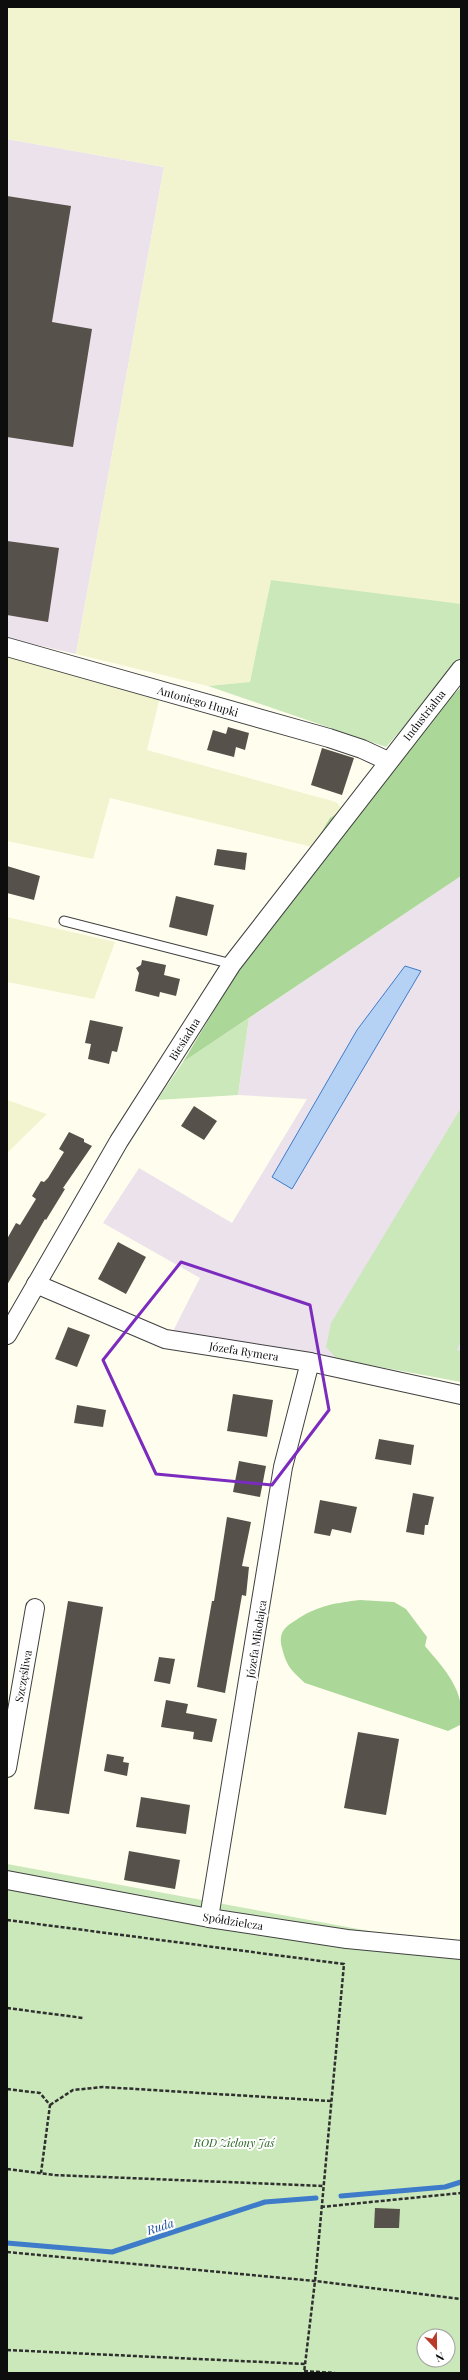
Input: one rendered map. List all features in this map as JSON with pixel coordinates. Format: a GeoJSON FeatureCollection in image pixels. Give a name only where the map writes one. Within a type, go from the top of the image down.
{"type":"FeatureCollection","features":[{"type":"Feature","properties":{"kind":"street","name":"Antoniego Hupki"},"geometry":{"type":"LineString","coordinates":[[7,647],[329,738],[362,749],[388,761]]}},
{"type":"Feature","properties":{"kind":"street","name":"Industrialna"},"geometry":{"type":"LineString","coordinates":[[388,761],[461,669]]}},
{"type":"Feature","properties":{"kind":"street","name":"Biesiadna"},"geometry":{"type":"LineString","coordinates":[[7,1335],[119,1141],[232,964],[388,761]]}},
{"type":"Feature","properties":{"kind":"street","name":"Józefa Rymera"},"geometry":{"type":"LineString","coordinates":[[36,1284],[165,1338],[310,1362],[461,1395]]}},
{"type":"Feature","properties":{"kind":"street","name":"Józefa Mikołajca"},"geometry":{"type":"LineString","coordinates":[[209,1918],[283,1467],[310,1362]]}},
{"type":"Feature","properties":{"kind":"street","name":"Szczęśliwa"},"geometry":{"type":"LineString","coordinates":[[7,1768],[35,1608]]}},
{"type":"Feature","properties":{"kind":"street","name":"Spółdzielcza"},"geometry":{"type":"LineString","coordinates":[[7,1880],[209,1918],[347,1939],[461,1950]]}},
{"type":"Feature","properties":{"kind":"lane"},"geometry":{"type":"LineString","coordinates":[[64,921],[232,964]]}},
{"type":"Feature","properties":{"kind":"path"},"geometry":{"type":"LineString","coordinates":[[7,1920],[344,1964],[315,2281],[304,2372],[335,2373]]}},
{"type":"Feature","properties":{"kind":"path"},"geometry":{"type":"LineString","coordinates":[[7,2008],[83,2018]]}},
{"type":"Feature","properties":{"kind":"path"},"geometry":{"type":"LineString","coordinates":[[50,2105],[73,2090],[103,2087],[331,2102]]}},
{"type":"Feature","properties":{"kind":"path"},"geometry":{"type":"LineString","coordinates":[[7,2089],[40,2093],[50,2105],[41,2174]]}},
{"type":"Feature","properties":{"kind":"path"},"geometry":{"type":"LineString","coordinates":[[7,2169],[41,2174],[323,2186]]}},
{"type":"Feature","properties":{"kind":"path"},"geometry":{"type":"LineString","coordinates":[[321,2207],[461,2193]]}},
{"type":"Feature","properties":{"kind":"path"},"geometry":{"type":"LineString","coordinates":[[7,2252],[315,2281],[461,2299]]}},
{"type":"Feature","properties":{"kind":"path"},"geometry":{"type":"LineString","coordinates":[[7,2350],[305,2364]]}},
{"type":"Feature","properties":{"kind":"highlighted area"},"geometry":{"type":"Polygon","coordinates":[[[181,1262],[310,1305],[329,1410],[272,1485],[156,1474],[103,1360],[181,1262]]]}},
{"type":"Feature","properties":{"kind":"shaded area"},"geometry":{"type":"Polygon","coordinates":[[[7,139],[164,167],[76,654],[7,638],[7,139]]]}},
{"type":"Feature","properties":{"kind":"shaded area"},"geometry":{"type":"Polygon","coordinates":[[[461,876],[461,1378],[172,1333],[200,1278],[103,1223],[139,1168],[232,1223],[307,1099],[238,1095],[249,1018],[461,876]]]}},
{"type":"Feature","properties":{"kind":"green space"},"geometry":{"type":"Polygon","coordinates":[[[7,7],[461,7],[461,605],[271,580],[250,682],[208,686],[76,654],[164,167],[7,139],[7,7]]]}},
{"type":"Feature","properties":{"kind":"green space"},"geometry":{"type":"Polygon","coordinates":[[[271,580],[461,604],[461,662],[386,747],[208,686],[250,682],[271,580]]]}},
{"type":"Feature","properties":{"kind":"green space"},"geometry":{"type":"Polygon","coordinates":[[[7,657],[160,697],[147,750],[336,802],[343,810],[312,847],[110,798],[93,859],[7,841],[7,657]]]}},
{"type":"Feature","properties":{"kind":"green space"},"geometry":{"type":"Polygon","coordinates":[[[461,687],[461,876],[183,1062],[330,818],[343,810],[461,687]]]}},
{"type":"Feature","properties":{"kind":"green space"},"geometry":{"type":"Polygon","coordinates":[[[7,917],[115,942],[94,999],[7,982],[7,917]]]}},
{"type":"Feature","properties":{"kind":"green space"},"geometry":{"type":"Polygon","coordinates":[[[249,1018],[238,1095],[157,1100],[183,1062],[249,1018]]]}},
{"type":"Feature","properties":{"kind":"green space"},"geometry":{"type":"Polygon","coordinates":[[[7,1100],[47,1114],[7,1153],[7,1100]]]}},
{"type":"Feature","properties":{"kind":"green space"},"geometry":{"type":"Polygon","coordinates":[[[461,1108],[461,1340],[457,1350],[461,1351],[461,1382],[337,1359],[326,1347],[331,1323],[461,1108]]]}},
{"type":"Feature","properties":{"kind":"green space"},"geometry":{"type":"Polygon","coordinates":[[[360,1600],[394,1602],[406,1609],[427,1637],[425,1646],[453,1682],[460,1702],[460,1725],[448,1731],[305,1683],[293,1671],[286,1660],[281,1642],[282,1633],[286,1627],[294,1621],[321,1607],[360,1600]]]}},
{"type":"Feature","properties":{"kind":"green space","name":"ROD Zielony Jaś"},"geometry":{"type":"Polygon","coordinates":[[[7,1864],[461,1948],[461,2373],[7,2373],[7,1864]]]}},
{"type":"Feature","properties":{"kind":"water"},"geometry":{"type":"Polygon","coordinates":[[[405,966],[421,971],[292,1189],[272,1177],[357,1030],[405,966]]]}},
{"type":"Feature","properties":{"kind":"building"},"geometry":{"type":"Polygon","coordinates":[[[7,196],[71,206],[52,322],[92,329],[73,447],[7,437],[7,196]]]}},
{"type":"Feature","properties":{"kind":"building"},"geometry":{"type":"Polygon","coordinates":[[[7,541],[59,548],[48,622],[7,615],[7,541]]]}},
{"type":"Feature","properties":{"kind":"building"},"geometry":{"type":"Polygon","coordinates":[[[228,727],[249,733],[245,750],[236,747],[234,757],[207,750],[213,730],[226,734],[228,727]]]}},
{"type":"Feature","properties":{"kind":"building"},"geometry":{"type":"Polygon","coordinates":[[[322,748],[354,758],[342,795],[311,785],[322,748]]]}},
{"type":"Feature","properties":{"kind":"building"},"geometry":{"type":"Polygon","coordinates":[[[217,849],[247,853],[245,870],[214,865],[217,849]]]}},
{"type":"Feature","properties":{"kind":"building"},"geometry":{"type":"Polygon","coordinates":[[[7,866],[40,876],[34,900],[7,893],[7,866]]]}},
{"type":"Feature","properties":{"kind":"building"},"geometry":{"type":"Polygon","coordinates":[[[176,896],[214,905],[207,936],[169,927],[176,896]]]}},
{"type":"Feature","properties":{"kind":"building"},"geometry":{"type":"Polygon","coordinates":[[[142,960],[166,965],[164,975],[180,979],[176,996],[160,992],[159,997],[135,991],[139,973],[136,968],[141,965],[142,960]]]}},
{"type":"Feature","properties":{"kind":"building"},"geometry":{"type":"Polygon","coordinates":[[[90,1020],[123,1027],[117,1052],[112,1051],[109,1064],[88,1059],[91,1044],[85,1043],[90,1020]]]}},
{"type":"Feature","properties":{"kind":"building"},"geometry":{"type":"Polygon","coordinates":[[[194,1106],[217,1121],[204,1140],[181,1126],[194,1106]]]}},
{"type":"Feature","properties":{"kind":"building"},"geometry":{"type":"Polygon","coordinates":[[[69,1132],[84,1139],[84,1142],[92,1146],[63,1188],[65,1189],[46,1220],[45,1219],[7,1285],[7,1239],[16,1223],[20,1225],[36,1199],[32,1196],[41,1181],[44,1182],[48,1178],[64,1152],[59,1149],[69,1132]]]}},
{"type":"Feature","properties":{"kind":"building"},"geometry":{"type":"Polygon","coordinates":[[[118,1242],[146,1257],[126,1294],[98,1279],[118,1242]]]}},
{"type":"Feature","properties":{"kind":"building"},"geometry":{"type":"Polygon","coordinates":[[[68,1327],[90,1335],[77,1367],[55,1359],[68,1327]]]}},
{"type":"Feature","properties":{"kind":"building"},"geometry":{"type":"Polygon","coordinates":[[[233,1394],[273,1400],[267,1437],[227,1431],[233,1394]]]}},
{"type":"Feature","properties":{"kind":"building"},"geometry":{"type":"Polygon","coordinates":[[[77,1405],[106,1410],[103,1427],[74,1423],[77,1405]]]}},
{"type":"Feature","properties":{"kind":"building"},"geometry":{"type":"Polygon","coordinates":[[[379,1439],[414,1445],[411,1465],[375,1459],[379,1439]]]}},
{"type":"Feature","properties":{"kind":"building"},"geometry":{"type":"Polygon","coordinates":[[[239,1461],[266,1466],[260,1497],[233,1492],[239,1461]]]}},
{"type":"Feature","properties":{"kind":"building"},"geometry":{"type":"Polygon","coordinates":[[[413,1493],[434,1497],[428,1525],[425,1525],[424,1535],[406,1532],[413,1493]]]}},
{"type":"Feature","properties":{"kind":"building"},"geometry":{"type":"Polygon","coordinates":[[[320,1500],[357,1507],[351,1533],[332,1529],[330,1536],[314,1533],[320,1500]]]}},
{"type":"Feature","properties":{"kind":"building"},"geometry":{"type":"Polygon","coordinates":[[[227,1517],[251,1522],[242,1566],[249,1567],[246,1596],[242,1595],[225,1693],[197,1687],[212,1601],[214,1601],[227,1517]]]}},
{"type":"Feature","properties":{"kind":"building"},"geometry":{"type":"Polygon","coordinates":[[[68,1601],[103,1607],[69,1814],[34,1809],[68,1601]]]}},
{"type":"Feature","properties":{"kind":"building"},"geometry":{"type":"Polygon","coordinates":[[[159,1657],[175,1659],[170,1684],[154,1681],[159,1657]]]}},
{"type":"Feature","properties":{"kind":"building"},"geometry":{"type":"Polygon","coordinates":[[[166,1700],[188,1704],[186,1713],[217,1719],[212,1742],[193,1739],[194,1732],[161,1727],[166,1700]]]}},
{"type":"Feature","properties":{"kind":"building"},"geometry":{"type":"Polygon","coordinates":[[[358,1732],[399,1739],[386,1815],[344,1808],[358,1732]]]}},
{"type":"Feature","properties":{"kind":"building"},"geometry":{"type":"Polygon","coordinates":[[[107,1754],[124,1757],[123,1762],[129,1763],[127,1776],[104,1771],[107,1754]]]}},
{"type":"Feature","properties":{"kind":"building"},"geometry":{"type":"Polygon","coordinates":[[[141,1797],[190,1805],[186,1834],[136,1827],[141,1797]]]}},
{"type":"Feature","properties":{"kind":"building"},"geometry":{"type":"Polygon","coordinates":[[[129,1851],[180,1860],[175,1889],[124,1880],[129,1851]]]}},
{"type":"Feature","properties":{"kind":"building"},"geometry":{"type":"Polygon","coordinates":[[[375,2208],[400,2209],[399,2228],[374,2228],[375,2208]]]}},
{"type":"Feature","properties":{"kind":"waterway","name":"Ruda"},"geometry":{"type":"LineString","coordinates":[[341,2196],[445,2187],[461,2182]]}},
{"type":"Feature","properties":{"kind":"waterway","name":"Ruda"},"geometry":{"type":"LineString","coordinates":[[7,2243],[112,2252],[265,2202],[316,2198]]}}]}
